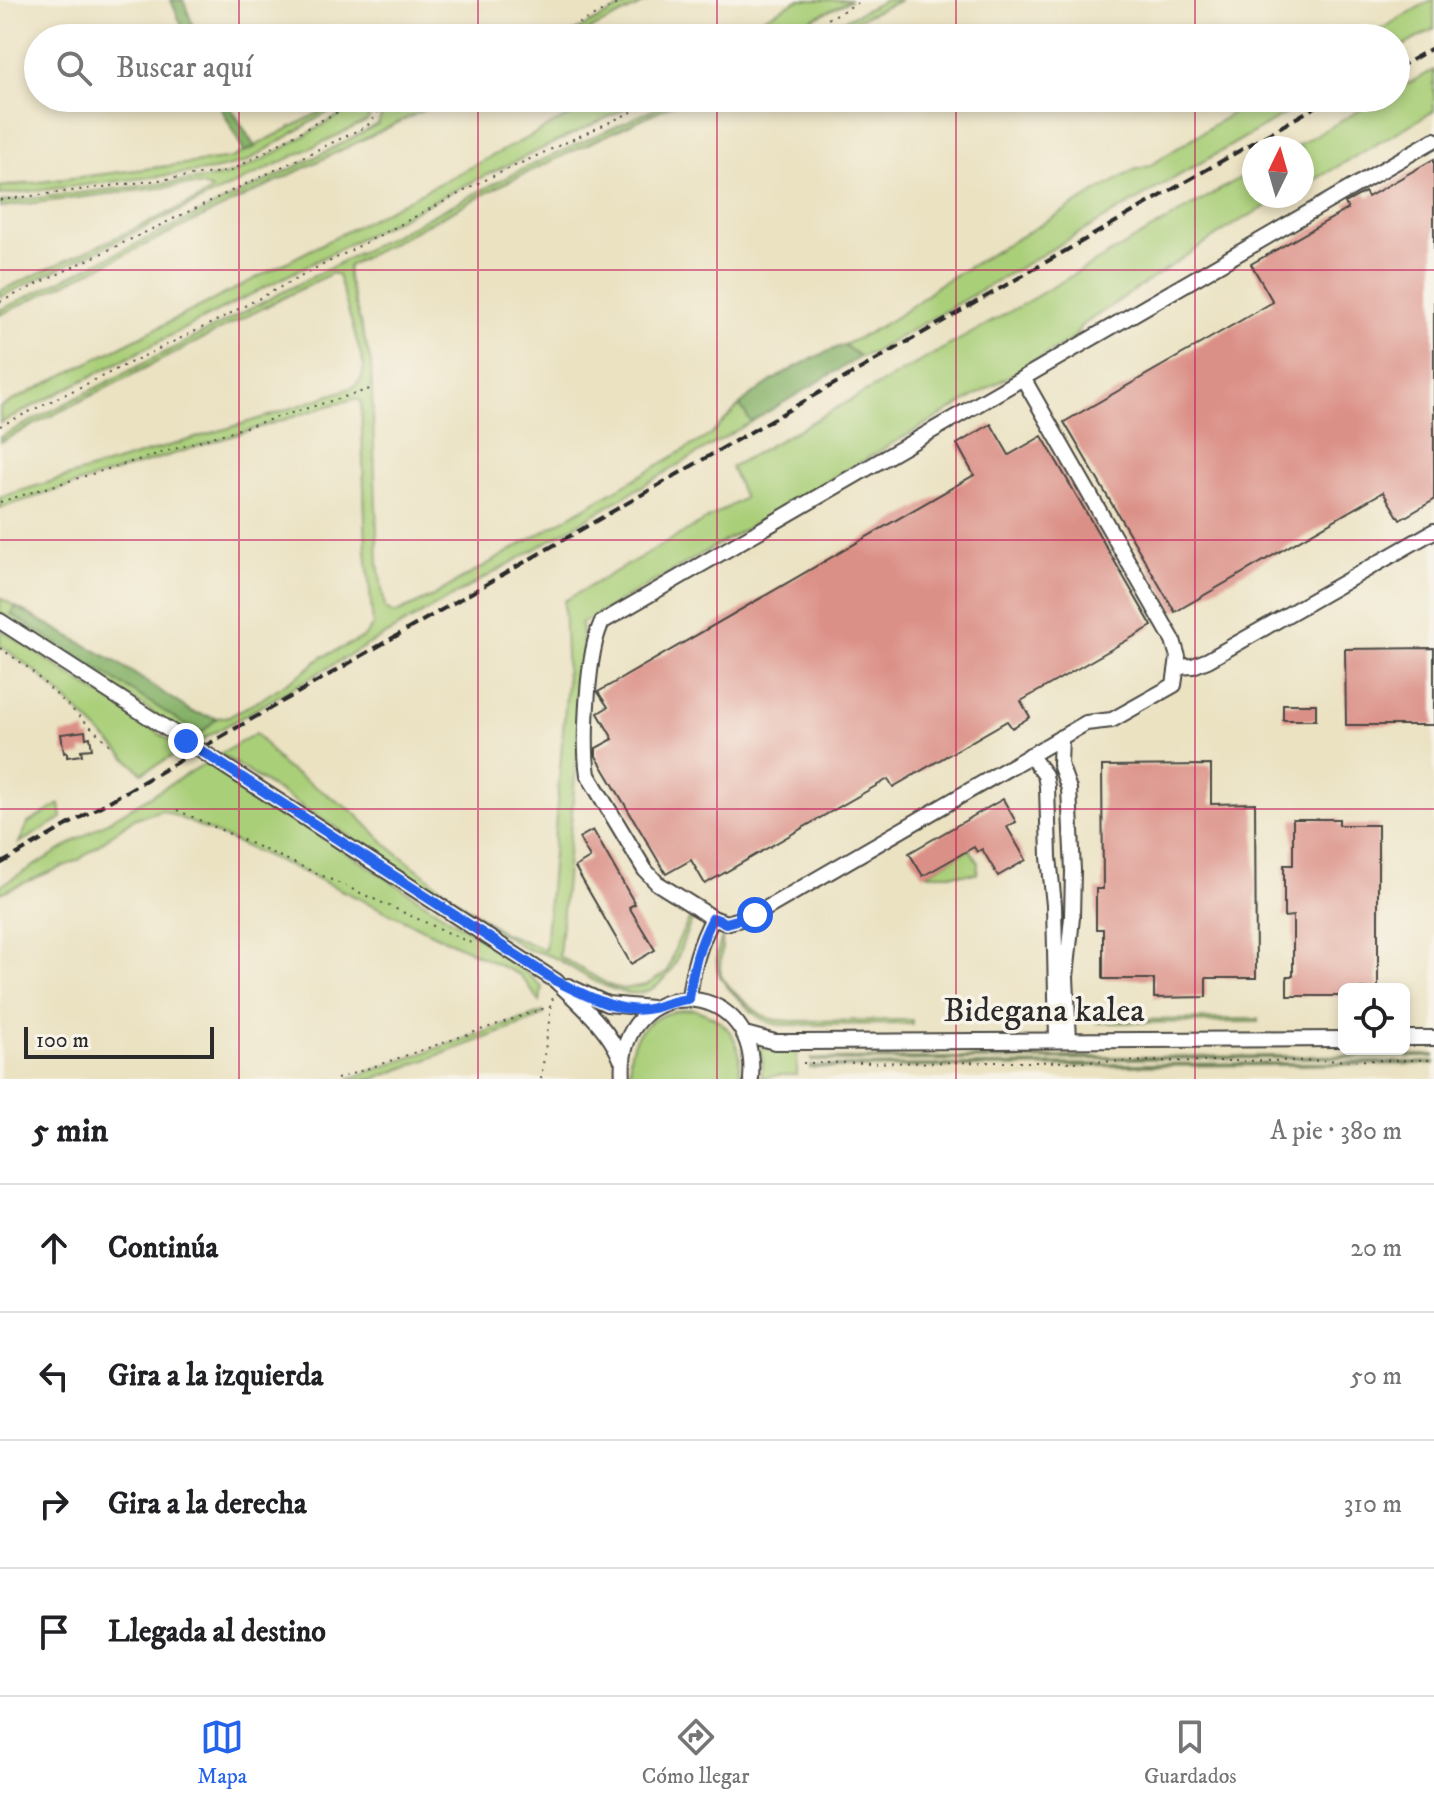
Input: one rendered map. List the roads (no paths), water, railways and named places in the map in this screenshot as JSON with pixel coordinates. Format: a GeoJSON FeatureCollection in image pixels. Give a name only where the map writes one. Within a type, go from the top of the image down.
{"type":"FeatureCollection","features":[{"type":"Feature","properties":{"kind":"street"},"geometry":{"type":"LineString","coordinates":[[1023,378],[1173,640],[1178,657],[1174,685],[1112,720],[1086,723],[755,915],[726,923],[657,883],[645,870],[588,775],[586,758],[591,673],[596,635],[602,622],[1023,378],[1434,140]]}},
{"type":"Feature","properties":{"kind":"street"},"geometry":{"type":"LineString","coordinates":[[1178,667],[1193,666],[1208,660],[1434,531]]}},
{"type":"Feature","properties":{"kind":"street"},"geometry":{"type":"LineString","coordinates":[[0,621],[556,981],[607,1004],[652,1008]]}},
{"type":"Feature","properties":{"kind":"street"},"geometry":{"type":"LineString","coordinates":[[1061,737],[1060,764],[1069,789],[1073,871],[1063,1040]]}},
{"type":"Feature","properties":{"kind":"street"},"geometry":{"type":"LineString","coordinates":[[1030,755],[1045,775],[1047,786],[1049,857],[1063,1040]]}},
{"type":"Feature","properties":{"kind":"street"},"geometry":{"type":"LineString","coordinates":[[689,999],[698,951],[713,918]]}},
{"type":"Feature","properties":{"kind":"street"},"geometry":{"type":"LineString","coordinates":[[556,981],[614,1042],[621,1059],[623,1079]]}},
{"type":"Feature","properties":{"kind":"street"},"geometry":{"type":"LineString","coordinates":[[621,1059],[626,1039],[637,1022],[652,1008],[689,999],[722,1009],[735,1020],[745,1034],[752,1056],[751,1079]]}},
{"type":"Feature","properties":{"kind":"street","name":"Bidegana kalea"},"geometry":{"type":"LineString","coordinates":[[745,1034],[775,1042],[1338,1039]]}},
{"type":"Feature","properties":{"kind":"street"},"geometry":{"type":"LineString","coordinates":[[1410,1038],[1434,1038]]}},
{"type":"Feature","properties":{"kind":"railway"},"geometry":{"type":"LineString","coordinates":[[1410,61],[1434,47]]}},
{"type":"Feature","properties":{"kind":"railway"},"geometry":{"type":"LineString","coordinates":[[0,864],[1307,112]]}}]}
